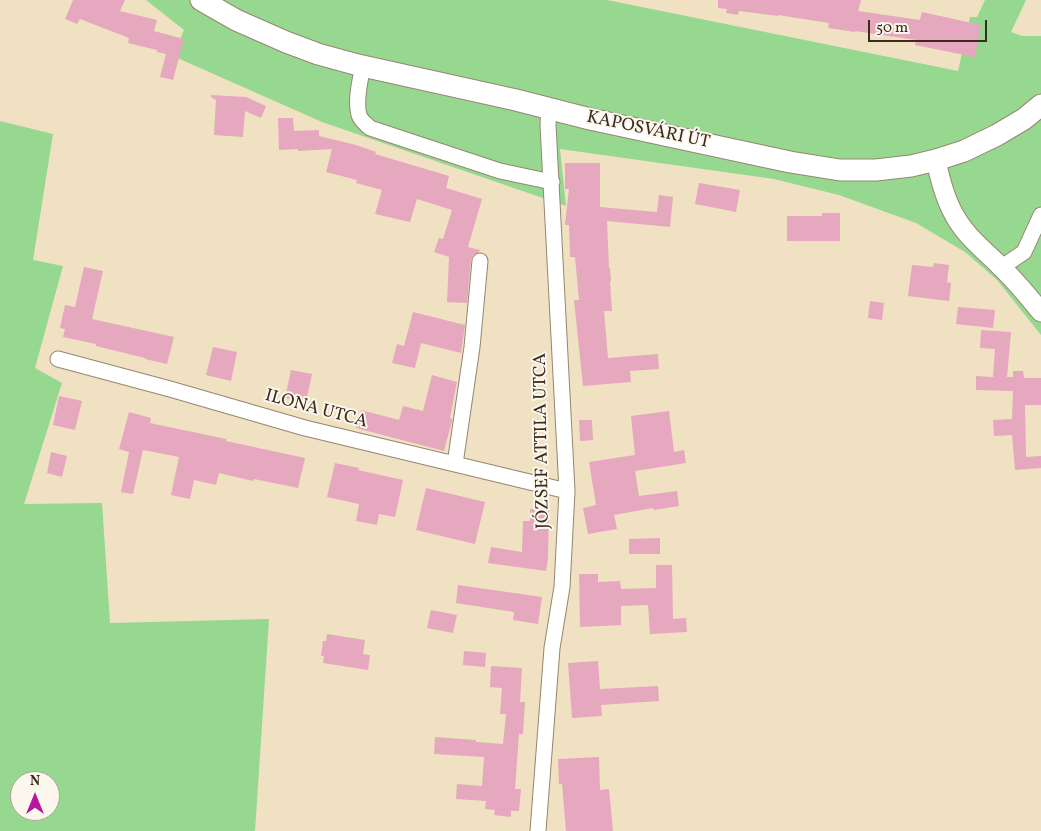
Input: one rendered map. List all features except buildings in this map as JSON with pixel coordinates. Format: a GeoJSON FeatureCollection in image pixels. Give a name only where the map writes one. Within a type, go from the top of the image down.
{"type":"FeatureCollection","features":[{"type":"Feature","properties":{"kind":"main road","name":"KAPOSVÁRI ÚT"},"geometry":{"type":"LineString","coordinates":[[201,0],[236,20],[286,42],[318,54],[363,66],[790,162],[840,170],[876,170],[911,166],[964,151],[1013,126],[1041,105]]}},
{"type":"Feature","properties":{"kind":"street"},"geometry":{"type":"LineString","coordinates":[[363,66],[359,87],[359,116],[370,128],[500,170],[552,182]]}},
{"type":"Feature","properties":{"kind":"street","name":"JÓZSEF ATTILA UTCA"},"geometry":{"type":"LineString","coordinates":[[538,831],[552,648],[562,587],[567,491],[548,125],[549,109]]}},
{"type":"Feature","properties":{"kind":"street"},"geometry":{"type":"LineString","coordinates":[[936,160],[940,183],[955,216],[969,235],[1002,267],[1041,312]]}},
{"type":"Feature","properties":{"kind":"street"},"geometry":{"type":"LineString","coordinates":[[1002,267],[1024,252],[1041,215]]}},
{"type":"Feature","properties":{"kind":"street"},"geometry":{"type":"LineString","coordinates":[[455,464],[472,347],[480,261]]}},
{"type":"Feature","properties":{"kind":"street","name":"ILONA UTCA"},"geometry":{"type":"LineString","coordinates":[[58,359],[305,428],[567,491]]}},
{"type":"Feature","properties":{"kind":"green space"},"geometry":{"type":"Polygon","coordinates":[[[146,0],[607,0],[958,71],[970,17],[977,17],[985,0],[1026,0],[1011,32],[1022,36],[1041,36],[1041,335],[997,280],[965,252],[916,223],[839,195],[774,179],[560,149],[566,206],[322,122],[173,56],[184,30],[146,0]]]}},
{"type":"Feature","properties":{"kind":"green space"},"geometry":{"type":"Polygon","coordinates":[[[0,121],[53,134],[33,260],[63,266],[35,368],[62,383],[24,504],[102,503],[110,623],[269,619],[255,831],[0,831],[0,121]]]}}]}
